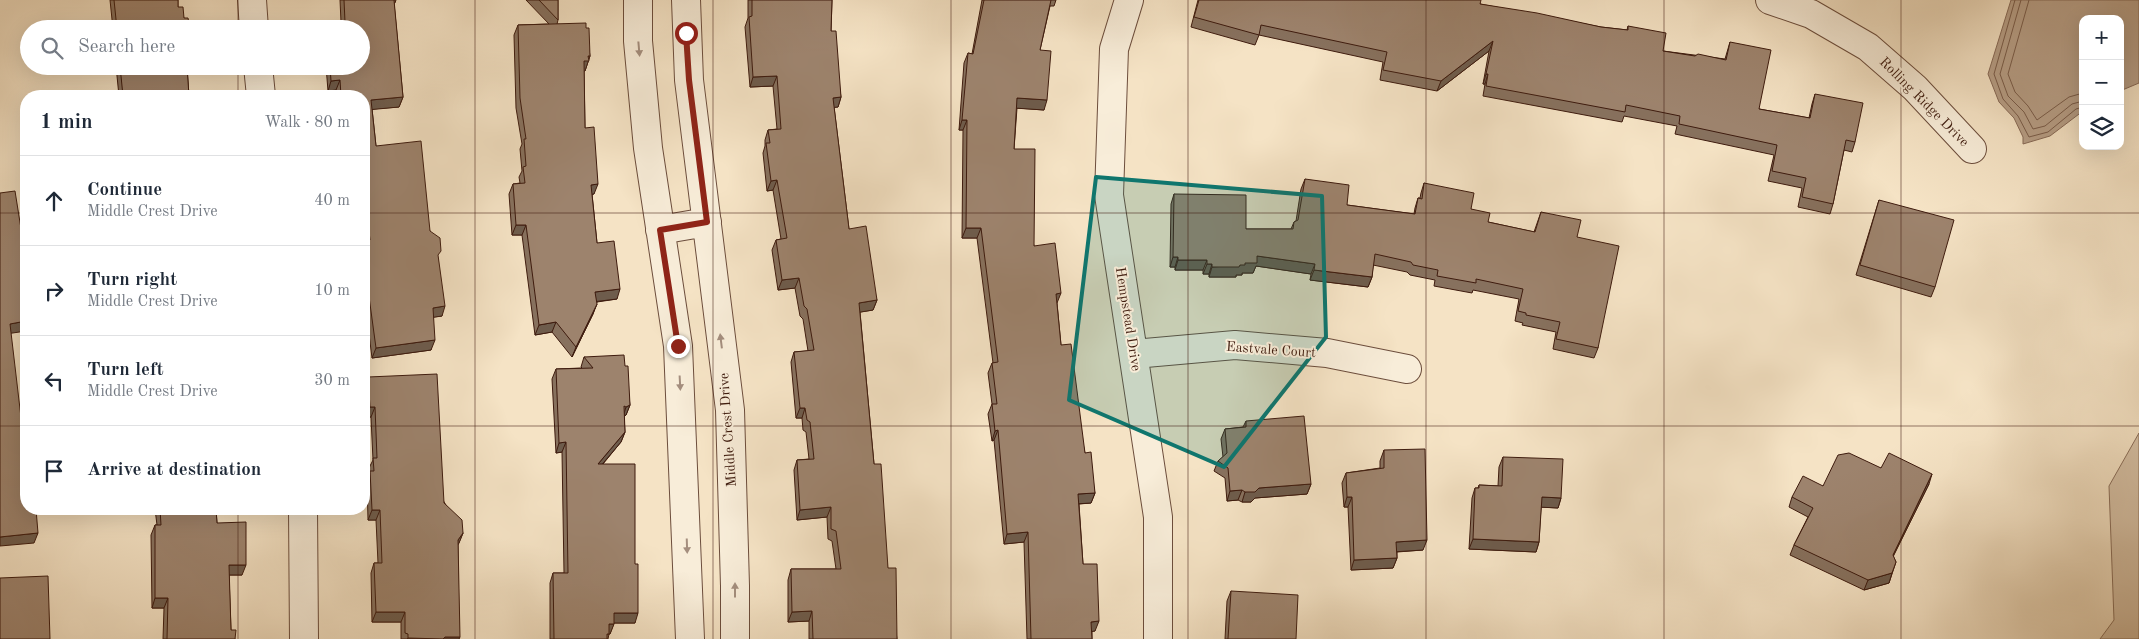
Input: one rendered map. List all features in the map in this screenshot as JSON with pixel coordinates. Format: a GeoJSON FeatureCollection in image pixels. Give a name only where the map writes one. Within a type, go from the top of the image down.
{"type":"FeatureCollection","features":[{"type":"Feature","properties":{"kind":"street"},"geometry":{"type":"LineString","coordinates":[[252,0],[253,20]]}},
{"type":"Feature","properties":{"kind":"street"},"geometry":{"type":"LineString","coordinates":[[638,0],[638,41],[648,148],[678,346],[690,639]]}},
{"type":"Feature","properties":{"kind":"street","name":"Middle Crest Drive"},"geometry":{"type":"LineString","coordinates":[[686,0],[689,80],[730,410],[735,586],[734,639]]}},
{"type":"Feature","properties":{"kind":"street","name":"Hempstead Drive"},"geometry":{"type":"LineString","coordinates":[[1129,0],[1114,49],[1109,195],[1158,516],[1158,639]]}},
{"type":"Feature","properties":{"kind":"street","name":"Rolling Ridge Drive"},"geometry":{"type":"LineString","coordinates":[[1770,0],[1811,14],[1868,46],[1915,88],[1972,149]]}},
{"type":"Feature","properties":{"kind":"street"},"geometry":{"type":"LineString","coordinates":[[259,75],[260,90]]}},
{"type":"Feature","properties":{"kind":"street"},"geometry":{"type":"LineString","coordinates":[[660,230],[707,222]]}},
{"type":"Feature","properties":{"kind":"street","name":"Eastvale Court"},"geometry":{"type":"LineString","coordinates":[[1134,354],[1234,345],[1327,353],[1407,369]]}},
{"type":"Feature","properties":{"kind":"street"},"geometry":{"type":"LineString","coordinates":[[303,515],[304,639]]}},
{"type":"Feature","properties":{"kind":"highlighted area"},"geometry":{"type":"Polygon","coordinates":[[[1096,177],[1322,196],[1326,337],[1224,467],[1069,400],[1096,177]]]}},
{"type":"Feature","properties":{"kind":"shaded area"},"geometry":{"type":"Polygon","coordinates":[[[2139,433],[2139,639],[2100,639],[2114,620],[2109,486],[2139,433]]]}},
{"type":"Feature","properties":{"kind":"water"},"geometry":{"type":"Polygon","coordinates":[[[2011,0],[2139,0],[2139,83],[2124,89],[2124,15],[2079,15],[2079,114],[2050,136],[2023,144],[2023,137],[2014,118],[1999,102],[1988,74],[2011,0]]]}},
{"type":"Feature","properties":{"kind":"building"},"geometry":{"type":"Polygon","coordinates":[[[114,0],[178,0],[178,7],[183,7],[184,18],[188,18],[188,20],[116,20],[114,0]]]}},
{"type":"Feature","properties":{"kind":"building"},"geometry":{"type":"Polygon","coordinates":[[[344,0],[394,0],[403,97],[371,100],[376,146],[421,141],[430,231],[440,238],[441,251],[438,255],[445,306],[433,308],[435,340],[376,348],[370,304],[370,90],[341,90],[340,80],[331,81],[331,75],[370,75],[370,20],[345,20],[344,0]]]}},
{"type":"Feature","properties":{"kind":"building"},"geometry":{"type":"Polygon","coordinates":[[[539,0],[558,0],[558,20],[539,0]]]}},
{"type":"Feature","properties":{"kind":"building"},"geometry":{"type":"Polygon","coordinates":[[[752,0],[832,0],[831,31],[836,31],[841,97],[833,98],[849,229],[866,226],[877,300],[859,303],[874,464],[881,464],[888,568],[896,568],[897,639],[813,639],[812,611],[792,612],[791,569],[841,569],[836,531],[831,529],[831,507],[800,510],[797,460],[814,459],[810,422],[807,420],[805,408],[800,408],[794,352],[814,350],[807,309],[804,306],[799,278],[782,280],[776,240],[787,238],[777,180],[771,181],[766,143],[770,143],[768,130],[781,129],[777,76],[753,77],[749,17],[752,16],[752,0]]]}},
{"type":"Feature","properties":{"kind":"building"},"geometry":{"type":"Polygon","coordinates":[[[984,0],[1051,0],[1040,50],[1051,51],[1047,100],[1017,98],[1014,149],[1035,149],[1034,246],[1055,243],[1061,293],[1056,294],[1061,345],[1071,344],[1085,453],[1091,452],[1095,493],[1078,494],[1083,564],[1097,564],[1099,621],[1091,622],[1092,639],[1031,639],[1028,532],[1007,534],[998,430],[995,431],[992,404],[997,404],[992,363],[998,362],[981,228],[966,228],[967,120],[962,120],[968,53],[973,54],[984,0]]]}},
{"type":"Feature","properties":{"kind":"building"},"geometry":{"type":"Polygon","coordinates":[[[1199,0],[1481,0],[1480,4],[1537,13],[1601,27],[1628,30],[1628,26],[1666,33],[1663,51],[1695,56],[1698,54],[1726,60],[1730,42],[1771,50],[1759,109],[1810,118],[1815,94],[1863,103],[1855,142],[1846,140],[1833,204],[1802,197],[1806,178],[1772,171],[1777,145],[1679,124],[1680,116],[1626,105],[1625,112],[1486,86],[1488,74],[1486,74],[1493,41],[1441,81],[1383,70],[1387,52],[1261,25],[1259,35],[1194,17],[1199,0]]]}},
{"type":"Feature","properties":{"kind":"building"},"geometry":{"type":"Polygon","coordinates":[[[586,23],[586,28],[589,28],[590,56],[588,56],[589,61],[584,61],[585,128],[594,127],[598,184],[591,185],[597,243],[614,241],[620,289],[595,292],[597,304],[576,347],[556,322],[539,325],[526,225],[516,225],[513,184],[525,183],[523,167],[526,166],[524,139],[526,139],[520,98],[518,25],[586,23]]]}},
{"type":"Feature","properties":{"kind":"building"},"geometry":{"type":"Polygon","coordinates":[[[121,75],[188,75],[189,90],[122,90],[121,75]]]}},
{"type":"Feature","properties":{"kind":"building"},"geometry":{"type":"Polygon","coordinates":[[[1305,179],[1349,185],[1347,205],[1415,214],[1418,198],[1422,199],[1424,183],[1474,193],[1471,209],[1490,213],[1488,222],[1535,232],[1541,212],[1581,220],[1577,237],[1619,246],[1598,348],[1556,339],[1560,322],[1526,315],[1526,313],[1518,311],[1523,289],[1476,279],[1476,283],[1437,276],[1438,270],[1375,254],[1372,277],[1314,270],[1315,264],[1257,256],[1257,263],[1245,263],[1245,265],[1240,265],[1239,267],[1212,267],[1212,264],[1207,264],[1207,260],[1178,260],[1178,257],[1173,257],[1174,194],[1246,195],[1246,229],[1293,229],[1294,222],[1298,220],[1305,179]]]}},
{"type":"Feature","properties":{"kind":"building"},"geometry":{"type":"Polygon","coordinates":[[[15,191],[20,222],[20,322],[10,324],[20,409],[20,515],[36,515],[38,533],[0,537],[0,193],[15,191]]]}},
{"type":"Feature","properties":{"kind":"building"},"geometry":{"type":"Polygon","coordinates":[[[1879,200],[1954,220],[1935,287],[1860,265],[1879,200]]]}},
{"type":"Feature","properties":{"kind":"building"},"geometry":{"type":"Polygon","coordinates":[[[624,355],[625,366],[628,366],[630,405],[624,406],[625,432],[598,464],[635,464],[635,564],[638,564],[638,613],[614,613],[614,624],[609,624],[607,639],[554,639],[553,573],[568,573],[566,442],[559,443],[556,369],[593,368],[584,357],[624,355]]]}},
{"type":"Feature","properties":{"kind":"building"},"geometry":{"type":"Polygon","coordinates":[[[437,374],[444,503],[462,520],[463,533],[458,540],[460,637],[445,637],[443,639],[408,638],[408,634],[405,633],[405,612],[376,612],[374,563],[382,563],[380,510],[372,510],[370,471],[374,471],[373,458],[377,458],[375,407],[370,407],[370,377],[437,374]]]}},
{"type":"Feature","properties":{"kind":"building"},"geometry":{"type":"Polygon","coordinates":[[[1304,416],[1311,484],[1259,488],[1255,492],[1230,491],[1228,468],[1218,461],[1227,453],[1225,429],[1246,427],[1246,421],[1304,416]]]}},
{"type":"Feature","properties":{"kind":"building"},"geometry":{"type":"Polygon","coordinates":[[[1425,449],[1427,540],[1396,542],[1397,558],[1354,560],[1352,497],[1347,497],[1346,473],[1384,468],[1384,450],[1425,449]]]}},
{"type":"Feature","properties":{"kind":"building"},"geometry":{"type":"Polygon","coordinates":[[[1849,453],[1881,468],[1889,453],[1932,474],[1893,555],[1896,562],[1892,573],[1868,580],[1794,545],[1813,508],[1792,497],[1803,476],[1823,486],[1838,455],[1849,453]]]}},
{"type":"Feature","properties":{"kind":"building"},"geometry":{"type":"Polygon","coordinates":[[[1503,457],[1563,459],[1561,498],[1542,497],[1539,542],[1473,539],[1475,488],[1479,488],[1479,485],[1502,486],[1503,457]]]}},
{"type":"Feature","properties":{"kind":"building"},"geometry":{"type":"Polygon","coordinates":[[[160,515],[216,515],[217,523],[246,522],[246,565],[229,565],[231,630],[236,630],[235,639],[167,639],[168,598],[155,598],[155,525],[161,525],[160,515]]]}},
{"type":"Feature","properties":{"kind":"building"},"geometry":{"type":"Polygon","coordinates":[[[48,576],[50,639],[0,639],[0,578],[48,576]]]}},
{"type":"Feature","properties":{"kind":"building"},"geometry":{"type":"Polygon","coordinates":[[[1231,591],[1298,595],[1296,639],[1228,639],[1231,591]]]}},
{"type":"Feature","properties":{"kind":"route"},"geometry":{"type":"LineString","coordinates":[[678,346],[660,230],[707,222],[689,80],[686,33]]}}]}
